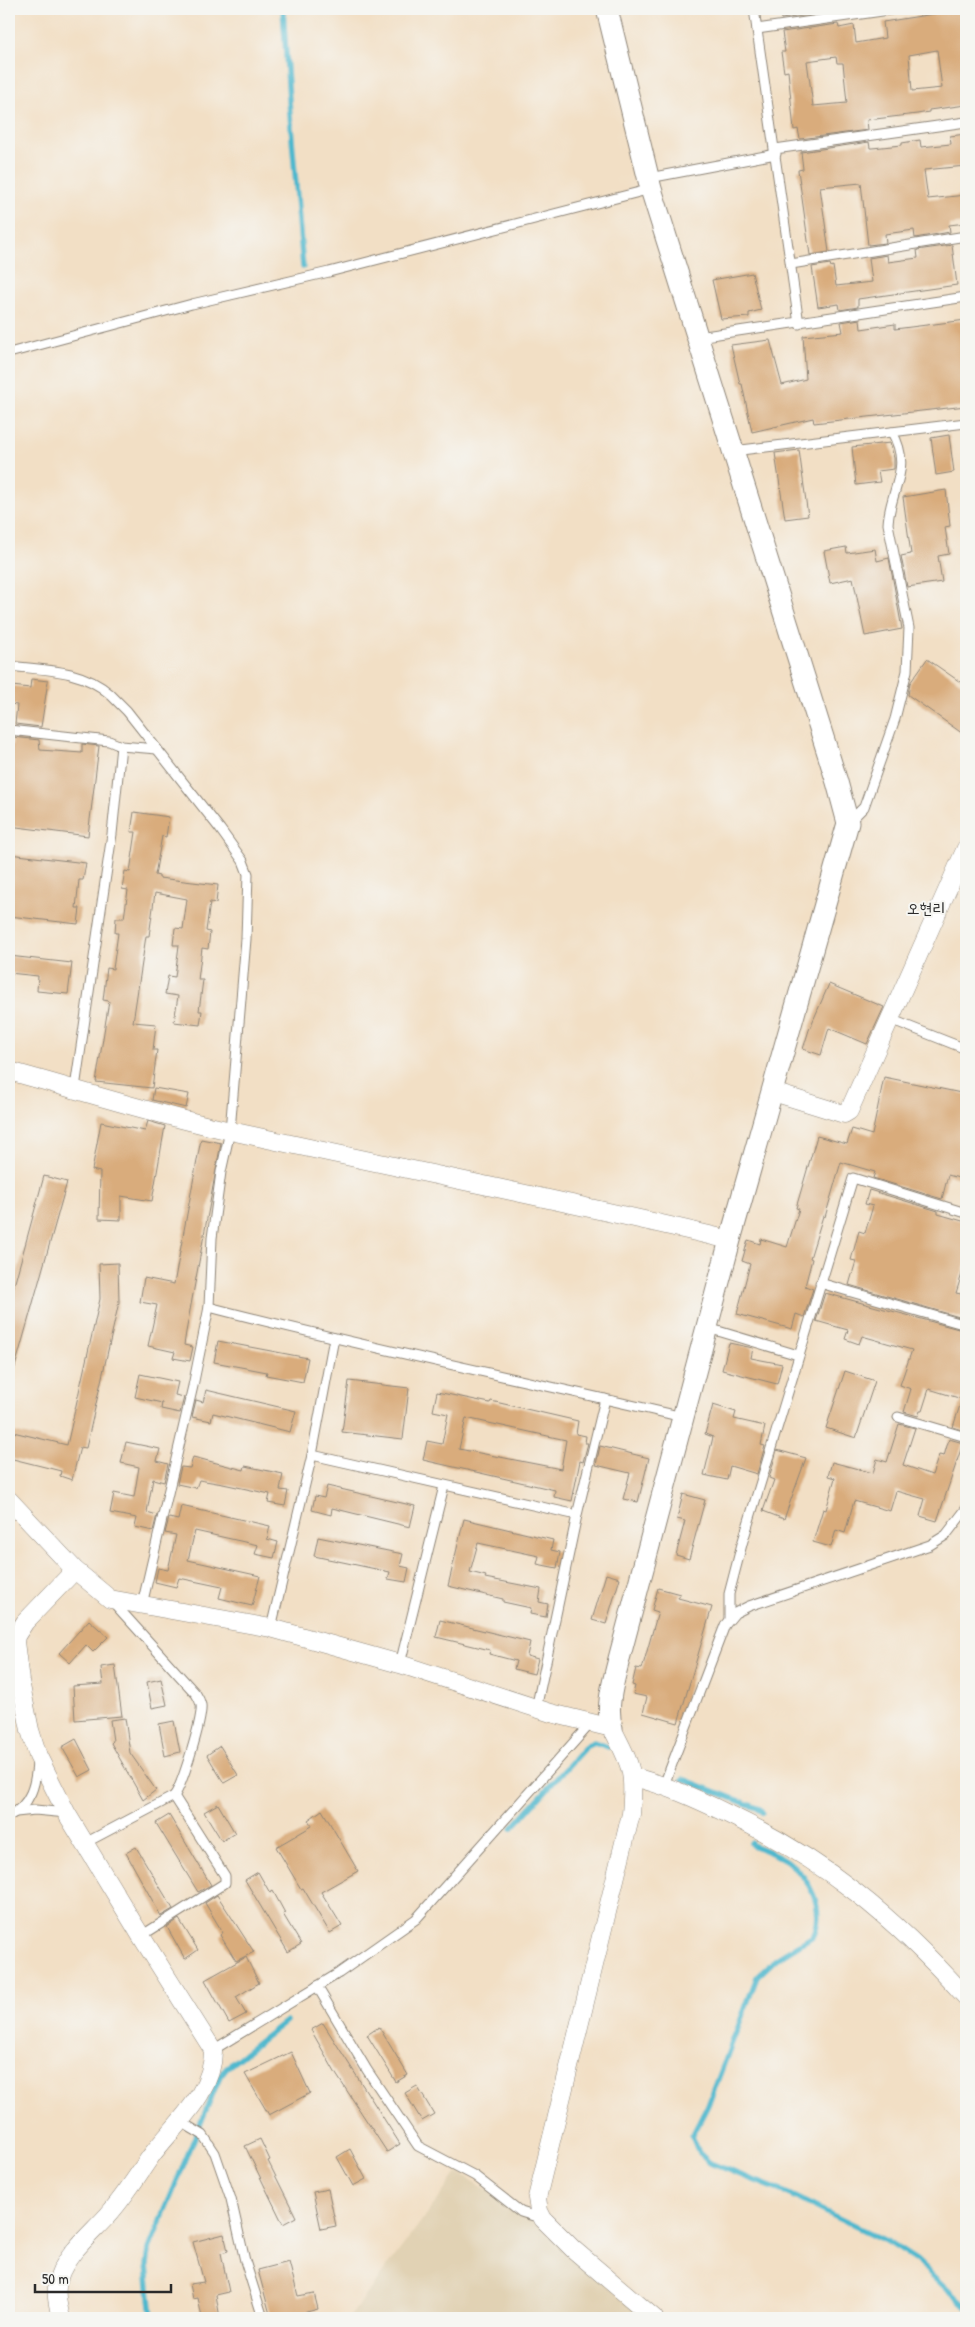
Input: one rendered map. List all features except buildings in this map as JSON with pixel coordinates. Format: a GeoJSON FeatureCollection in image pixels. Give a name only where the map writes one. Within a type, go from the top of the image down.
{"type":"FeatureCollection","features":[{"type":"Feature","properties":{"kind":"street"},"geometry":{"type":"LineString","coordinates":[[602,1725],[609,1719],[612,1686],[730,1240],[848,823],[837,782],[650,183],[607,9]]}},
{"type":"Feature","properties":{"kind":"street"},"geometry":{"type":"LineString","coordinates":[[773,1092],[844,1114],[847,1113],[966,848]]}},
{"type":"Feature","properties":{"kind":"street"},"geometry":{"type":"LineString","coordinates":[[9,1070],[75,1088],[136,1108],[230,1131],[609,1211],[730,1240]]}},
{"type":"Feature","properties":{"kind":"street"},"geometry":{"type":"LineString","coordinates":[[9,1500],[75,1570],[110,1599],[271,1628],[400,1664],[536,1708],[602,1725],[628,1758],[633,1777],[629,1822],[537,2198],[539,2211],[543,2219],[574,2249],[654,2318]]}},
{"type":"Feature","properties":{"kind":"street"},"geometry":{"type":"LineString","coordinates":[[61,2318],[56,2287],[61,2271],[78,2248],[121,2200],[152,2156],[187,2125],[212,2064],[213,2050],[67,1814],[38,1756],[30,1730],[20,1681],[15,1642],[16,1636],[25,1622],[75,1570]]}},
{"type":"Feature","properties":{"kind":"street"},"geometry":{"type":"LineString","coordinates":[[633,1777],[664,1785],[740,1820],[816,1861],[890,1919],[917,1944],[966,1997]]}},
{"type":"Feature","properties":{"kind":"lane"},"geometry":{"type":"LineString","coordinates":[[754,9],[799,324]]}},
{"type":"Feature","properties":{"kind":"lane"},"geometry":{"type":"LineString","coordinates":[[757,29],[896,9]]}},
{"type":"Feature","properties":{"kind":"lane"},"geometry":{"type":"LineString","coordinates":[[9,353],[192,304],[329,272],[650,183],[775,152],[966,122]]}},
{"type":"Feature","properties":{"kind":"lane"},"geometry":{"type":"LineString","coordinates":[[791,264],[966,236]]}},
{"type":"Feature","properties":{"kind":"lane"},"geometry":{"type":"LineString","coordinates":[[698,338],[966,297]]}},
{"type":"Feature","properties":{"kind":"lane"},"geometry":{"type":"LineString","coordinates":[[733,452],[966,423]]}},
{"type":"Feature","properties":{"kind":"lane"},"geometry":{"type":"LineString","coordinates":[[848,823],[857,817],[864,807],[894,719],[908,664],[909,628],[888,524],[888,514],[898,485],[902,465],[900,448],[892,432]]}},
{"type":"Feature","properties":{"kind":"lane"},"geometry":{"type":"LineString","coordinates":[[9,666],[70,673],[91,680],[119,703],[158,750],[235,850],[248,874],[246,939],[230,1131],[221,1172],[212,1238],[209,1307],[193,1386],[139,1604],[130,1613],[130,1620]]}},
{"type":"Feature","properties":{"kind":"lane"},"geometry":{"type":"LineString","coordinates":[[9,730],[109,741],[116,742],[121,746],[158,750]]}},
{"type":"Feature","properties":{"kind":"lane"},"geometry":{"type":"LineString","coordinates":[[75,1088],[112,834],[121,746]]}},
{"type":"Feature","properties":{"kind":"lane"},"geometry":{"type":"LineString","coordinates":[[890,1019],[966,1050]]}},
{"type":"Feature","properties":{"kind":"lane"},"geometry":{"type":"LineString","coordinates":[[664,1785],[712,1655],[729,1618],[729,1594],[740,1552],[853,1178],[966,1213]]}},
{"type":"Feature","properties":{"kind":"lane"},"geometry":{"type":"LineString","coordinates":[[820,1283],[966,1325]]}},
{"type":"Feature","properties":{"kind":"lane"},"geometry":{"type":"LineString","coordinates":[[209,1307],[334,1338],[684,1417]]}},
{"type":"Feature","properties":{"kind":"lane"},"geometry":{"type":"LineString","coordinates":[[708,1328],[798,1355]]}},
{"type":"Feature","properties":{"kind":"lane"},"geometry":{"type":"LineString","coordinates":[[271,1628],[312,1455],[334,1338]]}},
{"type":"Feature","properties":{"kind":"lane"},"geometry":{"type":"LineString","coordinates":[[536,1708],[577,1515],[605,1399]]}},
{"type":"Feature","properties":{"kind":"lane"},"geometry":{"type":"LineString","coordinates":[[898,1417],[966,1437]]}},
{"type":"Feature","properties":{"kind":"lane"},"geometry":{"type":"LineString","coordinates":[[312,1455],[577,1515]]}},
{"type":"Feature","properties":{"kind":"lane"},"geometry":{"type":"LineString","coordinates":[[400,1664],[444,1486]]}},
{"type":"Feature","properties":{"kind":"lane"},"geometry":{"type":"LineString","coordinates":[[729,1618],[749,1606],[930,1545],[946,1535],[966,1508]]}},
{"type":"Feature","properties":{"kind":"lane"},"geometry":{"type":"LineString","coordinates":[[85,1843],[174,1796],[180,1785],[194,1739],[201,1705],[191,1687],[110,1599]]}},
{"type":"Feature","properties":{"kind":"lane"},"geometry":{"type":"LineString","coordinates":[[213,2050],[382,1944],[426,1909],[602,1725]]}},
{"type":"Feature","properties":{"kind":"lane"},"geometry":{"type":"LineString","coordinates":[[12,1814],[31,1795],[37,1774],[38,1756]]}},
{"type":"Feature","properties":{"kind":"lane"},"geometry":{"type":"LineString","coordinates":[[141,1936],[224,1883],[225,1876],[174,1796]]}},
{"type":"Feature","properties":{"kind":"lane"},"geometry":{"type":"LineString","coordinates":[[12,1814],[35,1810],[67,1814]]}},
{"type":"Feature","properties":{"kind":"lane"},"geometry":{"type":"LineString","coordinates":[[317,1986],[362,2062],[418,2146],[475,2176],[522,2212],[543,2219]]}},
{"type":"Feature","properties":{"kind":"lane"},"geometry":{"type":"LineString","coordinates":[[187,2125],[203,2135],[215,2153],[230,2194],[245,2261],[263,2318]]}},
{"type":"Feature","properties":{"kind":"shaded area"},"geometry":{"type":"Polygon","coordinates":[[[458,2172],[488,2190],[517,2214],[539,2227],[645,2318],[349,2318],[458,2172]]]}},
{"type":"Feature","properties":{"kind":"waterway"},"geometry":{"type":"LineString","coordinates":[[283,9],[303,267]]}},
{"type":"Feature","properties":{"kind":"waterway"},"geometry":{"type":"LineString","coordinates":[[512,1828],[587,1745],[594,1742],[608,1747]]}},
{"type":"Feature","properties":{"kind":"waterway"},"geometry":{"type":"LineString","coordinates":[[683,1779],[760,1809],[762,1812]]}},
{"type":"Feature","properties":{"kind":"waterway"},"geometry":{"type":"LineString","coordinates":[[751,1843],[787,1861],[803,1876],[814,1895],[817,1905],[817,1926],[813,1936],[776,1959],[757,1977],[709,2103],[692,2136],[699,2153],[710,2163],[784,2192],[888,2242],[916,2260],[966,2307]]}},
{"type":"Feature","properties":{"kind":"waterway"},"geometry":{"type":"LineString","coordinates":[[152,2318],[147,2265],[149,2249],[220,2076],[226,2068],[286,2021]]}},
{"type":"Feature","properties":{"kind":"district","name":"오현리"},"geometry":{"type":"Point","coordinates":[926,908]}}]}
